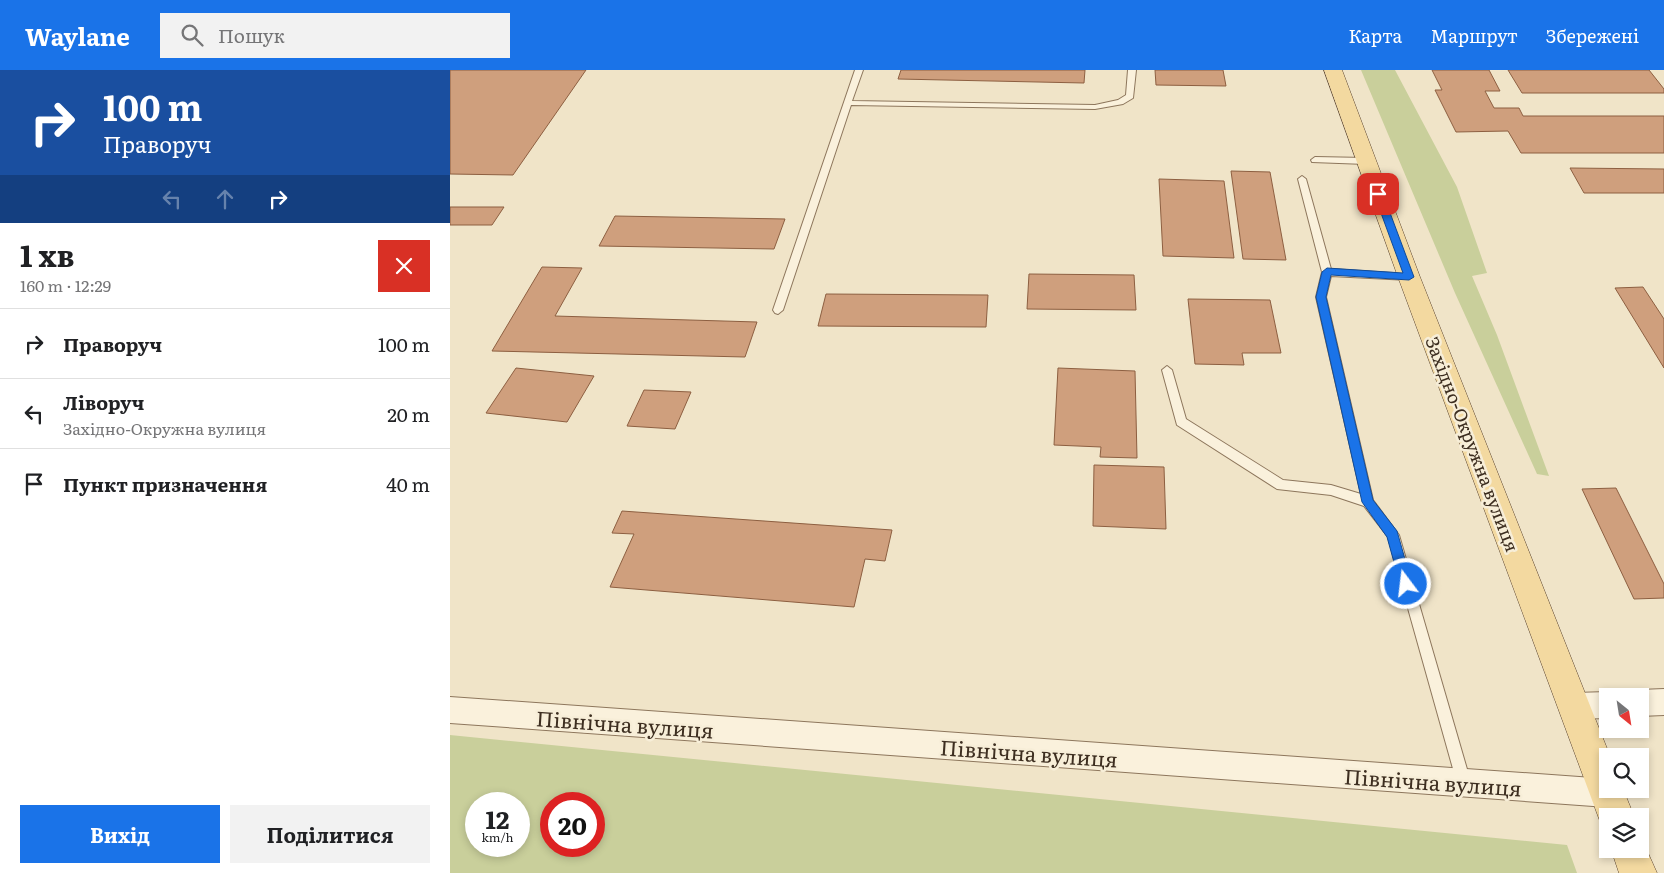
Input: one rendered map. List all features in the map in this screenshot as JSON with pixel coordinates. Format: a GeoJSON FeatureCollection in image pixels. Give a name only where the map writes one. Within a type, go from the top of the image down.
{"type":"FeatureCollection","features":[{"type":"Feature","properties":{"kind":"main road","name":"Західно-Окружна вулиця"},"geometry":{"type":"LineString","coordinates":[[1333,70],[1409,277],[1612,804]]}},
{"type":"Feature","properties":{"kind":"main road"},"geometry":{"type":"LineString","coordinates":[[1632,858],[1638,873]]}},
{"type":"Feature","properties":{"kind":"street"},"geometry":{"type":"LineString","coordinates":[[1649,703],[1664,702]]}},
{"type":"Feature","properties":{"kind":"street"},"geometry":{"type":"LineString","coordinates":[[1574,706],[1599,705]]}},
{"type":"Feature","properties":{"kind":"street","name":"Північна вулиця"},"geometry":{"type":"LineString","coordinates":[[450,710],[1464,783],[1612,804]]}},
{"type":"Feature","properties":{"kind":"lane"},"geometry":{"type":"LineString","coordinates":[[778,310],[860,70]]}},
{"type":"Feature","properties":{"kind":"lane"},"geometry":{"type":"LineString","coordinates":[[848,103],[1095,107],[1120,102],[1130,96],[1132,70]]}},
{"type":"Feature","properties":{"kind":"lane"},"geometry":{"type":"LineString","coordinates":[[1315,160],[1366,160]]}},
{"type":"Feature","properties":{"kind":"lane"},"geometry":{"type":"LineString","coordinates":[[1302,180],[1327,272],[1321,297],[1368,502],[1392,535],[1464,783]]}},
{"type":"Feature","properties":{"kind":"lane"},"geometry":{"type":"LineString","coordinates":[[1327,272],[1409,277]]}},
{"type":"Feature","properties":{"kind":"lane"},"geometry":{"type":"LineString","coordinates":[[1167,370],[1181,422],[1281,485],[1331,490],[1368,502]]}},
{"type":"Feature","properties":{"kind":"green space"},"geometry":{"type":"Polygon","coordinates":[[[1361,70],[1395,70],[1457,187],[1487,273],[1472,276],[1497,335],[1549,476],[1537,474],[1455,293],[1361,70]]]}},
{"type":"Feature","properties":{"kind":"green space"},"geometry":{"type":"Polygon","coordinates":[[[450,735],[1567,845],[1577,873],[450,873],[450,735]]]}},
{"type":"Feature","properties":{"kind":"building"},"geometry":{"type":"Polygon","coordinates":[[[450,70],[586,70],[513,175],[450,174],[450,70]]]}},
{"type":"Feature","properties":{"kind":"building"},"geometry":{"type":"Polygon","coordinates":[[[901,70],[1085,70],[1084,83],[898,79],[901,70]]]}},
{"type":"Feature","properties":{"kind":"building"},"geometry":{"type":"Polygon","coordinates":[[[1155,70],[1223,70],[1226,86],[1156,85],[1155,70]]]}},
{"type":"Feature","properties":{"kind":"building"},"geometry":{"type":"Polygon","coordinates":[[[1432,70],[1489,70],[1500,91],[1485,91],[1494,108],[1519,108],[1523,116],[1664,116],[1664,153],[1521,153],[1508,131],[1456,132],[1435,90],[1442,90],[1432,70]]]}},
{"type":"Feature","properties":{"kind":"building"},"geometry":{"type":"Polygon","coordinates":[[[1508,70],[1649,70],[1664,89],[1664,93],[1522,93],[1508,70]]]}},
{"type":"Feature","properties":{"kind":"building"},"geometry":{"type":"Polygon","coordinates":[[[1570,168],[1664,169],[1664,193],[1584,193],[1570,168]]]}},
{"type":"Feature","properties":{"kind":"building"},"geometry":{"type":"Polygon","coordinates":[[[1231,171],[1270,172],[1286,260],[1243,259],[1231,171]]]}},
{"type":"Feature","properties":{"kind":"building"},"geometry":{"type":"Polygon","coordinates":[[[1159,179],[1224,181],[1234,258],[1163,256],[1159,179]]]}},
{"type":"Feature","properties":{"kind":"building"},"geometry":{"type":"Polygon","coordinates":[[[450,207],[504,207],[492,225],[450,225],[450,207]]]}},
{"type":"Feature","properties":{"kind":"building"},"geometry":{"type":"Polygon","coordinates":[[[615,216],[785,219],[774,249],[599,246],[615,216]]]}},
{"type":"Feature","properties":{"kind":"building"},"geometry":{"type":"Polygon","coordinates":[[[542,267],[582,268],[555,316],[757,322],[745,357],[492,351],[542,267]]]}},
{"type":"Feature","properties":{"kind":"building"},"geometry":{"type":"Polygon","coordinates":[[[1029,274],[1134,275],[1136,310],[1027,309],[1029,274]]]}},
{"type":"Feature","properties":{"kind":"building"},"geometry":{"type":"Polygon","coordinates":[[[1643,287],[1664,319],[1664,368],[1615,288],[1643,287]]]}},
{"type":"Feature","properties":{"kind":"building"},"geometry":{"type":"Polygon","coordinates":[[[826,294],[988,295],[986,327],[818,326],[826,294]]]}},
{"type":"Feature","properties":{"kind":"building"},"geometry":{"type":"Polygon","coordinates":[[[1188,299],[1270,300],[1281,353],[1242,353],[1244,365],[1195,364],[1188,299]]]}},
{"type":"Feature","properties":{"kind":"building"},"geometry":{"type":"Polygon","coordinates":[[[516,368],[594,376],[567,422],[486,413],[516,368]]]}},
{"type":"Feature","properties":{"kind":"building"},"geometry":{"type":"Polygon","coordinates":[[[1058,368],[1135,371],[1137,458],[1100,457],[1101,447],[1054,445],[1058,368]]]}},
{"type":"Feature","properties":{"kind":"building"},"geometry":{"type":"Polygon","coordinates":[[[644,390],[691,392],[675,429],[627,426],[644,390]]]}},
{"type":"Feature","properties":{"kind":"building"},"geometry":{"type":"Polygon","coordinates":[[[1094,465],[1164,467],[1166,529],[1093,526],[1094,465]]]}},
{"type":"Feature","properties":{"kind":"building"},"geometry":{"type":"Polygon","coordinates":[[[1616,488],[1664,584],[1664,598],[1634,599],[1582,489],[1616,488]]]}},
{"type":"Feature","properties":{"kind":"building"},"geometry":{"type":"Polygon","coordinates":[[[622,511],[892,530],[885,561],[865,559],[854,607],[610,587],[634,534],[612,533],[622,511]]]}},
{"type":"Feature","properties":{"kind":"route"},"geometry":{"type":"LineString","coordinates":[[1378,194],[1409,277],[1327,272],[1321,297],[1368,502],[1392,535],[1406,584]]}}]}
